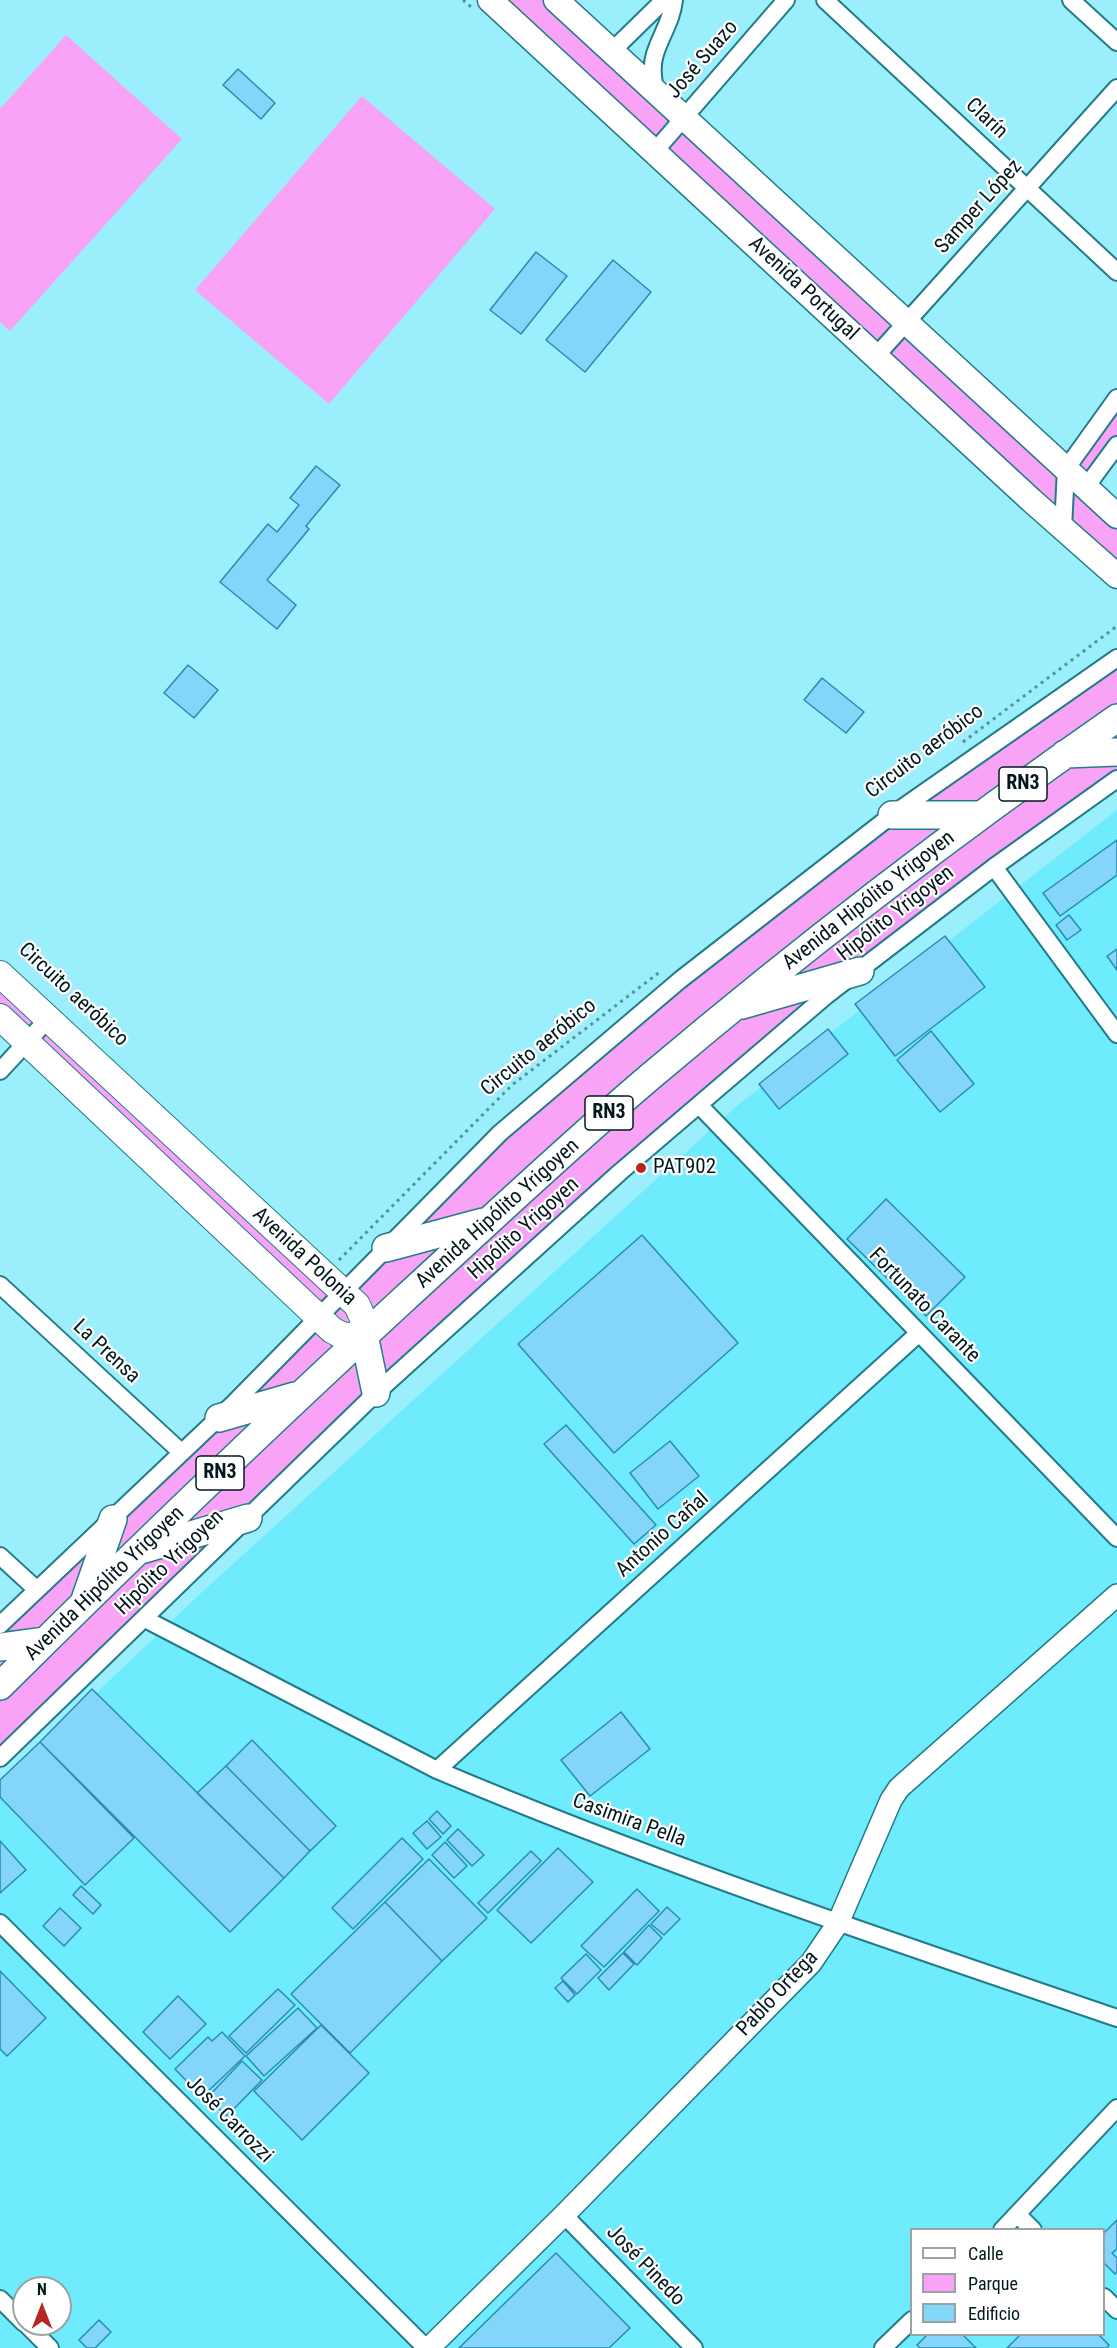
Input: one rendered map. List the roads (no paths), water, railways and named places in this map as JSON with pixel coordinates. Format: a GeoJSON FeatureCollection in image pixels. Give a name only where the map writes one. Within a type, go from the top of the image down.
{"type":"FeatureCollection","features":[{"type":"Feature","properties":{"kind":"highway","name":"Avenida Hipólito Yrigoyen"},"geometry":{"type":"LineString","coordinates":[[0,1686],[299,1395],[487,1221],[648,1079],[843,919],[980,814],[1117,718]]}},
{"type":"Feature","properties":{"kind":"highway"},"geometry":{"type":"LineString","coordinates":[[1065,754],[1117,752]]}},
{"type":"Feature","properties":{"kind":"highway"},"geometry":{"type":"LineString","coordinates":[[892,815],[980,814]]}},
{"type":"Feature","properties":{"kind":"highway"},"geometry":{"type":"LineString","coordinates":[[733,1008],[860,972]]}},
{"type":"Feature","properties":{"kind":"highway"},"geometry":{"type":"LineString","coordinates":[[386,1248],[487,1221]]}},
{"type":"Feature","properties":{"kind":"highway"},"geometry":{"type":"LineString","coordinates":[[364,1335],[376,1393]]}},
{"type":"Feature","properties":{"kind":"highway"},"geometry":{"type":"LineString","coordinates":[[219,1418],[299,1395]]}},
{"type":"Feature","properties":{"kind":"highway"},"geometry":{"type":"LineString","coordinates":[[140,1550],[248,1518]]}},
{"type":"Feature","properties":{"kind":"highway"},"geometry":{"type":"LineString","coordinates":[[84,1605],[113,1519]]}},
{"type":"Feature","properties":{"kind":"highway"},"geometry":{"type":"LineString","coordinates":[[0,1647],[45,1641]]}},
{"type":"Feature","properties":{"kind":"main road","name":"Avenida Portugal"},"geometry":{"type":"LineString","coordinates":[[490,0],[1117,576]]}},
{"type":"Feature","properties":{"kind":"main road"},"geometry":{"type":"LineString","coordinates":[[556,0],[1117,516]]}},
{"type":"Feature","properties":{"kind":"main road","name":"Avenida Polonia"},"geometry":{"type":"LineString","coordinates":[[0,974],[343,1293],[360,1311],[364,1321],[364,1335],[351,1337],[338,1335],[0,1017]]}},
{"type":"Feature","properties":{"kind":"street"},"geometry":{"type":"LineString","coordinates":[[612,51],[659,5],[661,0]]}},
{"type":"Feature","properties":{"kind":"street"},"geometry":{"type":"LineString","coordinates":[[655,91],[652,71],[654,54],[673,12],[674,0]]}},
{"type":"Feature","properties":{"kind":"street","name":"José Suazo"},"geometry":{"type":"LineString","coordinates":[[655,151],[786,0]]}},
{"type":"Feature","properties":{"kind":"street","name":"Clarín"},"geometry":{"type":"LineString","coordinates":[[825,0],[1117,272]]}},
{"type":"Feature","properties":{"kind":"street"},"geometry":{"type":"LineString","coordinates":[[1071,0],[1117,42]]}},
{"type":"Feature","properties":{"kind":"street","name":"Samper López"},"geometry":{"type":"LineString","coordinates":[[876,356],[1117,88]]}},
{"type":"Feature","properties":{"kind":"street"},"geometry":{"type":"LineString","coordinates":[[1063,528],[1066,470],[1117,398]]}},
{"type":"Feature","properties":{"kind":"street"},"geometry":{"type":"LineString","coordinates":[[1086,488],[1117,444]]}},
{"type":"Feature","properties":{"kind":"street"},"geometry":{"type":"LineString","coordinates":[[0,1625],[219,1418],[500,1133],[680,980],[892,815],[1117,658]]}},
{"type":"Feature","properties":{"kind":"street","name":"Hipólito Yrigoyen"},"geometry":{"type":"LineString","coordinates":[[0,1758],[376,1393],[619,1173],[827,995],[860,972],[994,867],[1117,779]]}},
{"type":"Feature","properties":{"kind":"street"},"geometry":{"type":"LineString","coordinates":[[994,867],[1117,1034]]}},
{"type":"Feature","properties":{"kind":"street"},"geometry":{"type":"LineString","coordinates":[[0,1071],[48,1018]]}},
{"type":"Feature","properties":{"kind":"street","name":"Fortunato Carante"},"geometry":{"type":"LineString","coordinates":[[699,1105],[1117,1538]]}},
{"type":"Feature","properties":{"kind":"street","name":"La Prensa"},"geometry":{"type":"LineString","coordinates":[[0,1285],[181,1452]]}},
{"type":"Feature","properties":{"kind":"street","name":"Antonio Cañal"},"geometry":{"type":"LineString","coordinates":[[437,1770],[920,1333]]}},
{"type":"Feature","properties":{"kind":"street"},"geometry":{"type":"LineString","coordinates":[[0,1556],[36,1589]]}},
{"type":"Feature","properties":{"kind":"street","name":"Pablo Ortega"},"geometry":{"type":"LineString","coordinates":[[427,2348],[564,2215],[811,1963],[838,1923],[891,1800],[899,1788],[1117,1595]]}},
{"type":"Feature","properties":{"kind":"street","name":"Casimira Pella"},"geometry":{"type":"LineString","coordinates":[[145,1619],[437,1770],[580,1828],[838,1923],[1117,2017]]}},
{"type":"Feature","properties":{"kind":"street","name":"José Carrozzi"},"geometry":{"type":"LineString","coordinates":[[0,1923],[427,2348]]}},
{"type":"Feature","properties":{"kind":"street"},"geometry":{"type":"LineString","coordinates":[[1003,2228],[1117,2108]]}},
{"type":"Feature","properties":{"kind":"street"},"geometry":{"type":"LineString","coordinates":[[1017,2214],[1032,2228]]}},
{"type":"Feature","properties":{"kind":"street","name":"José Pinedo"},"geometry":{"type":"LineString","coordinates":[[564,2215],[694,2348]]}},
{"type":"Feature","properties":{"kind":"street"},"geometry":{"type":"LineString","coordinates":[[1105,2298],[1117,2310]]}},
{"type":"Feature","properties":{"kind":"street"},"geometry":{"type":"LineString","coordinates":[[0,2299],[12,2311]]}},
{"type":"Feature","properties":{"kind":"street"},"geometry":{"type":"LineString","coordinates":[[883,2348],[910,2322]]}},
{"type":"Feature","properties":{"kind":"street"},"geometry":{"type":"LineString","coordinates":[[38,2336],[50,2348]]}},
{"type":"Feature","properties":{"kind":"place","name":"PAT902"},"geometry":{"type":"Point","coordinates":[641,1168]}}]}
